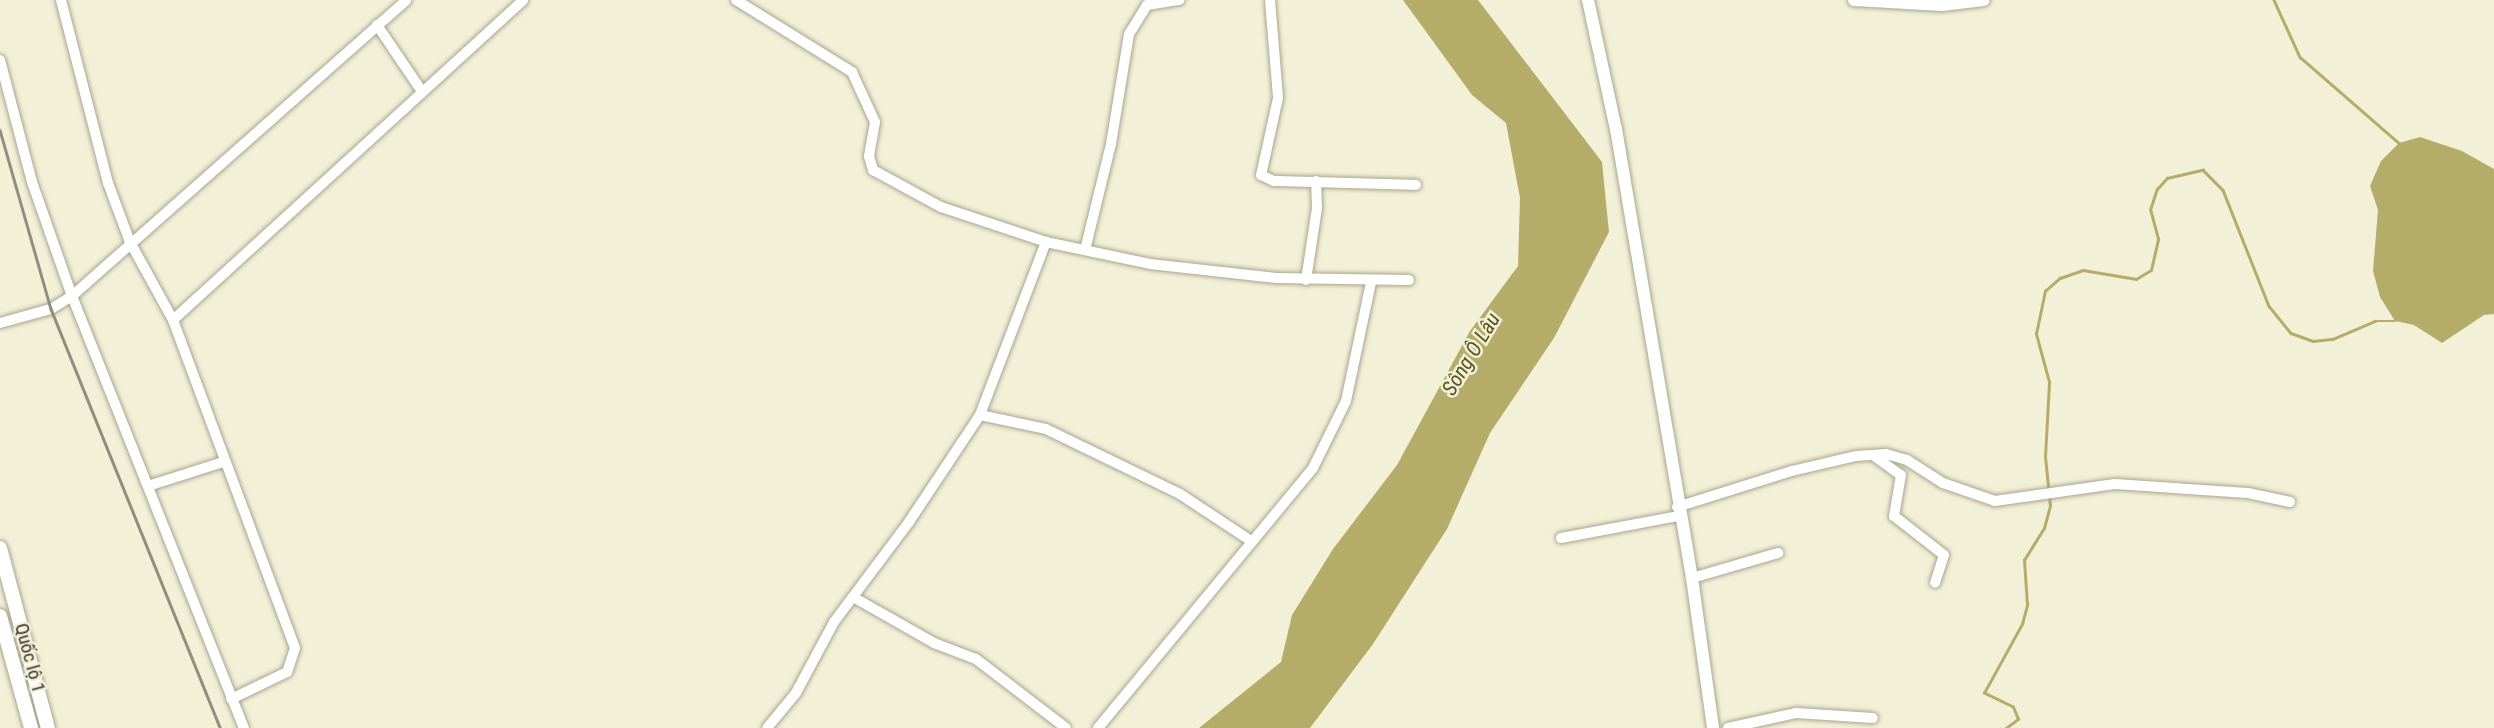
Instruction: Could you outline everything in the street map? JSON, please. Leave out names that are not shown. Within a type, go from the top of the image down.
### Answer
[{"type":"highway","name":"Quốc lộ 1","points":[[0,548],[48,728]]},
{"type":"highway","name":"Quốc lộ 1","points":[[0,616],[31,728]]},
{"type":"main road","points":[[1588,0],[1616,130],[1678,512],[1692,578],[1713,728]]},
{"type":"main road","points":[[1854,0],[1942,5],[1984,0]]},
{"type":"street","points":[[61,0],[108,183],[130,242],[173,320],[223,462],[295,648],[287,672],[231,699]]},
{"type":"street","points":[[0,323],[51,309],[72,296],[406,0]]},
{"type":"street","points":[[173,320],[421,90],[523,0]]},
{"type":"street","points":[[736,0],[852,72],[875,121],[869,156],[873,170],[941,207],[1046,242],[1191,270],[1307,280],[1409,280]]},
{"type":"street","points":[[1085,250],[1111,144],[1129,34],[1147,5],[1180,0]]},
{"type":"street","points":[[1270,0],[1278,98],[1261,175],[1274,181],[1416,185]]},
{"type":"street","points":[[377,25],[421,90]]},
{"type":"street","points":[[0,60],[32,181],[72,296],[244,728]]},
{"type":"street","points":[[1307,280],[1317,208],[1316,181]]},
{"type":"street","points":[[767,728],[796,693],[826,634],[909,522],[980,415],[1046,242]]},
{"type":"street","points":[[1098,728],[1301,483],[1339,421],[1371,282]]},
{"type":"street","points":[[980,415],[1046,429],[1200,505],[1251,541]]},
{"type":"street","points":[[1871,454],[1900,475],[1894,516],[1944,555],[1935,583]]},
{"type":"street","points":[[1561,538],[1678,512],[1792,471],[1871,454],[1907,460],[1942,483],[1995,501],[2115,484],[2248,493],[2290,502]]},
{"type":"street","points":[[148,486],[223,462]]},
{"type":"street","points":[[1692,578],[1779,553]]},
{"type":"street","points":[[853,597],[934,643],[975,659],[1066,728]]},
{"type":"street","points":[[1728,728],[1796,713],[1873,718]]},
{"type":"water","name":"Sông Ô Lâu","points":[[1403,0],[1478,0],[1602,162],[1609,232],[1554,338],[1490,433],[1447,529],[1373,644],[1310,728],[1199,728],[1281,662],[1292,615],[1333,549],[1397,465],[1470,331],[1518,266],[1520,198],[1506,123],[1472,95]]},
{"type":"water","points":[[2420,137],[2462,151],[2494,169],[2494,314],[2484,315],[2442,343],[2414,325],[2395,321],[2380,297],[2373,271],[2378,210],[2370,186],[2381,161],[2399,143]]},
{"type":"waterway","points":[[2274,0],[2300,57],[2399,143]]},
{"type":"waterway","points":[[2006,728],[2018,719],[2013,707],[1984,693],[2022,624],[2027,605],[2024,560],[2044,528],[2050,506],[2045,457],[2049,382],[2036,334],[2045,291],[2060,278],[2083,270],[2136,279],[2151,270],[2158,239],[2150,210],[2157,189],[2167,178],[2203,170],[2223,190],[2269,306],[2291,333],[2313,341],[2333,339],[2375,321],[2395,321]]},
{"type":"railway","points":[[0,130],[51,309],[220,728]]}]
